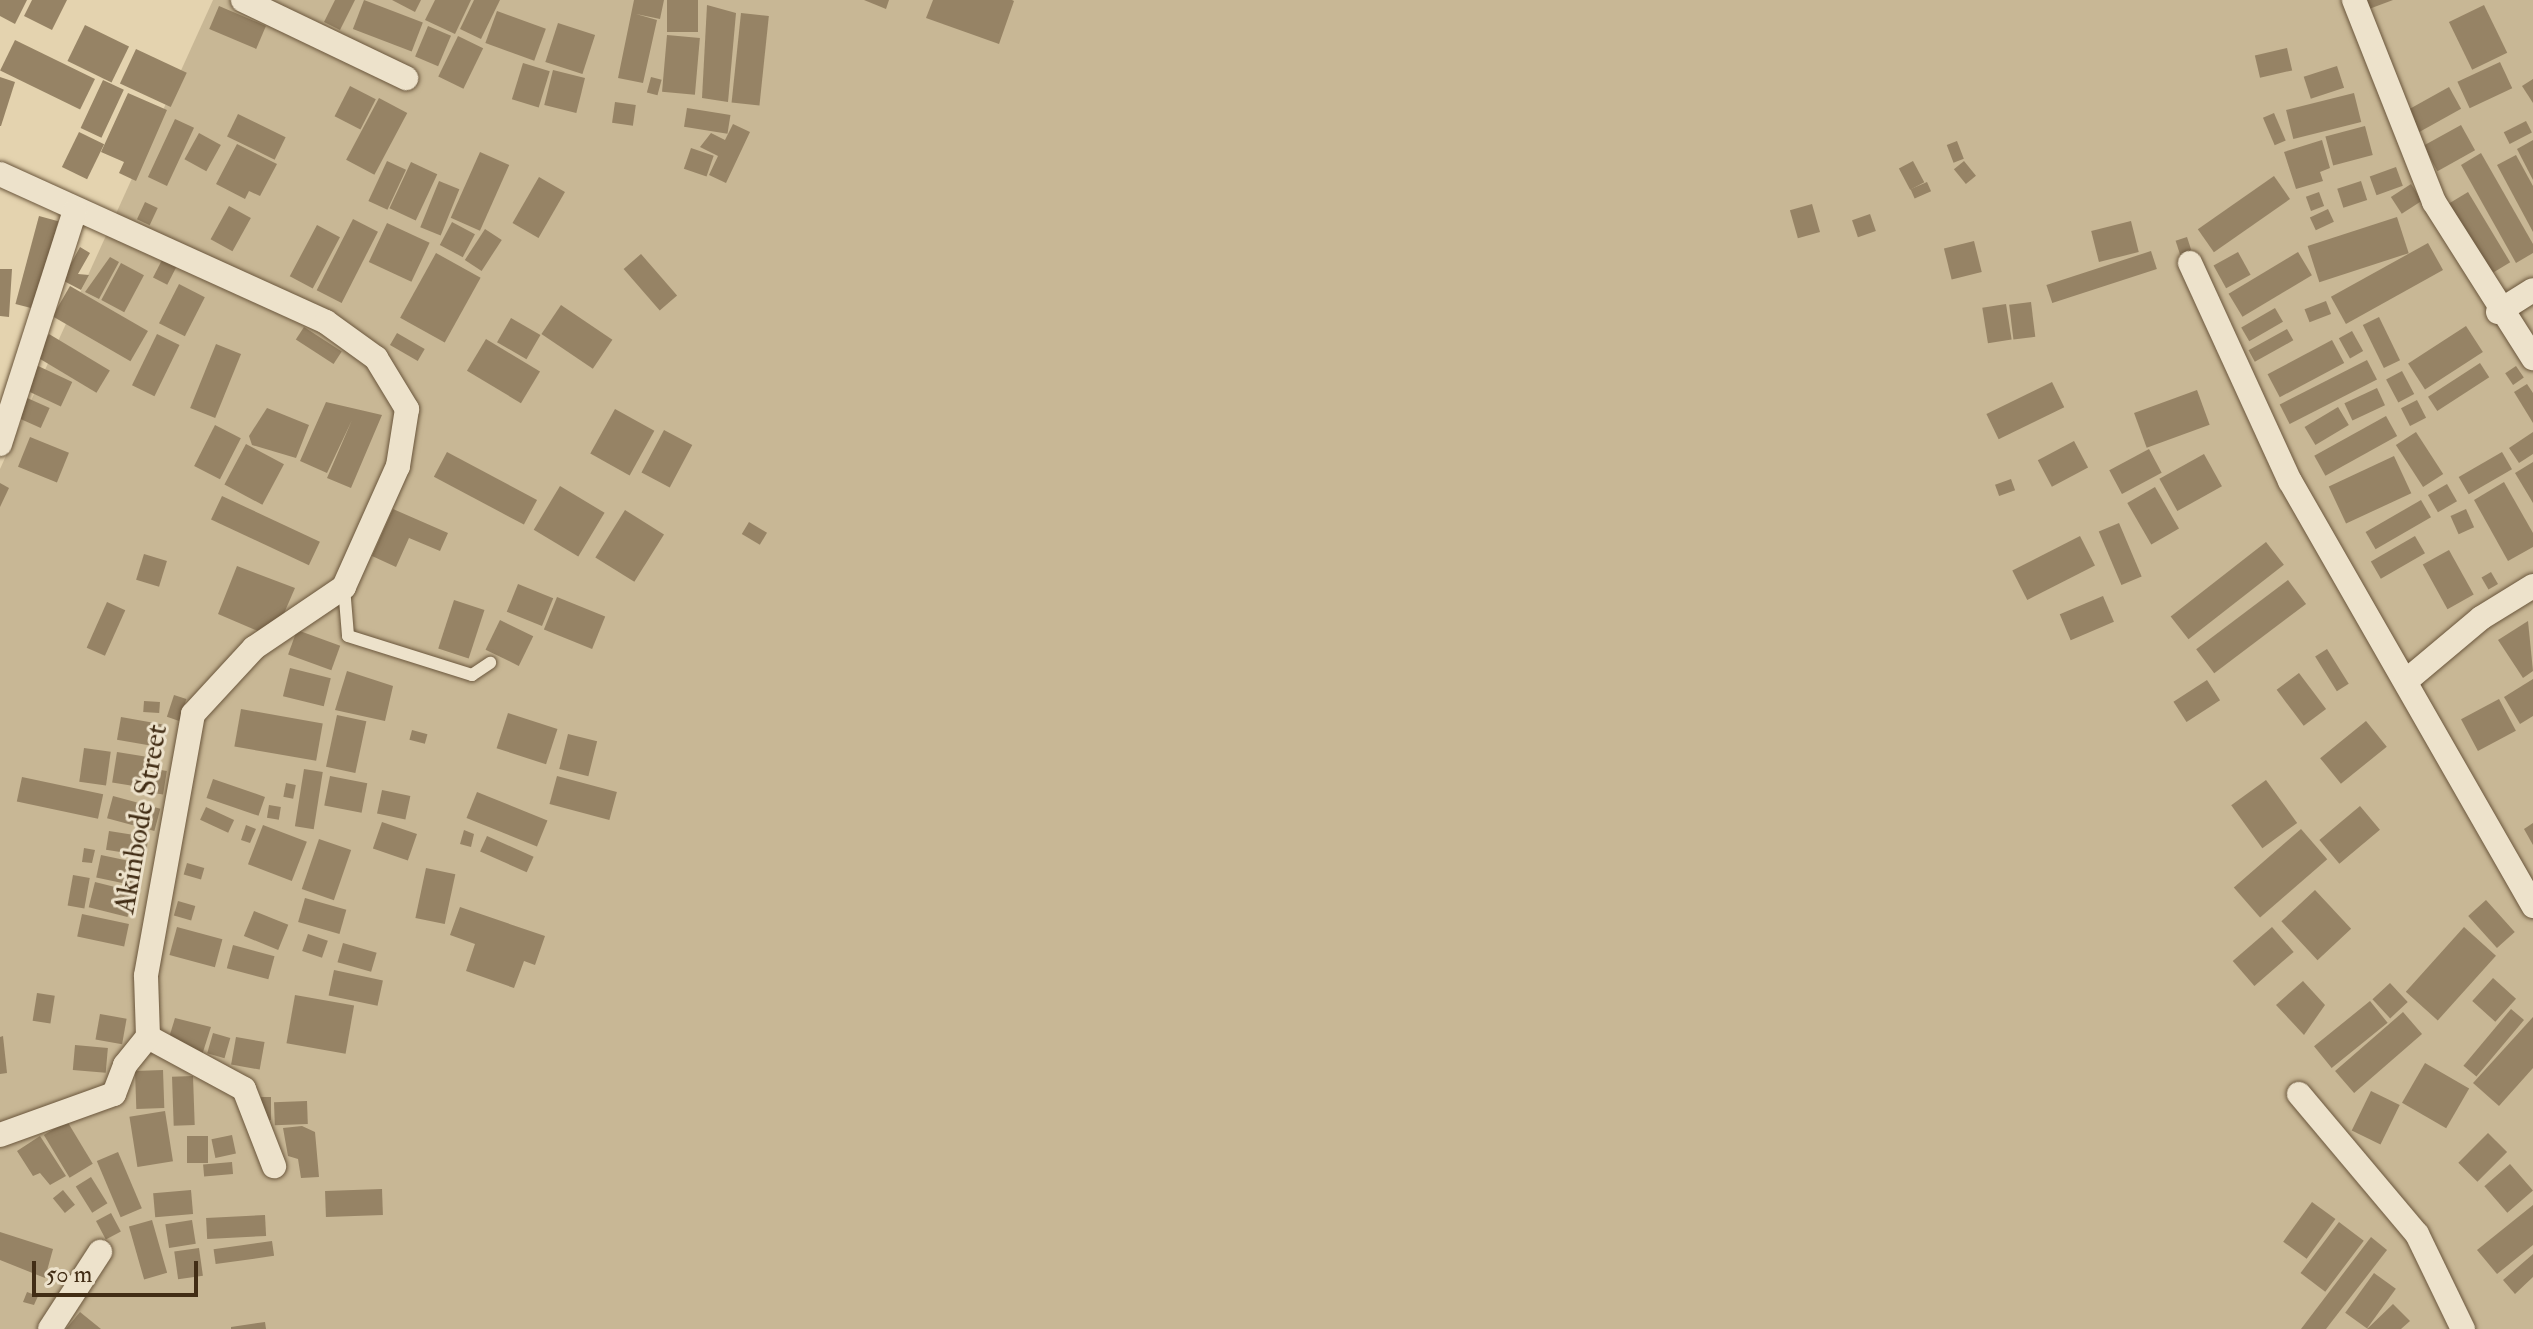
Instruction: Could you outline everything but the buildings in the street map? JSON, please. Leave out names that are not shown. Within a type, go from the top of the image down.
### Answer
[{"type":"street","points":[[243,0],[406,78]]},
{"type":"street","points":[[2354,0],[2434,202],[2498,312],[2533,358]]},
{"type":"street","points":[[0,174],[75,211],[257,287],[376,358],[407,409],[398,466],[344,587]]},
{"type":"street","points":[[0,444],[75,211]]},
{"type":"street","points":[[2190,263],[2290,481],[2533,906]]},
{"type":"street","points":[[2498,312],[2533,290]]},
{"type":"street","points":[[2406,681],[2481,618],[2533,586]]},
{"type":"street","name":"Akinbode Street","points":[[148,1037],[146,976],[193,714],[254,648],[344,587]]},
{"type":"street","points":[[0,1135],[114,1094],[148,1037],[244,1089],[274,1166]]},
{"type":"street","points":[[2299,1094],[2417,1234],[2463,1329]]},
{"type":"street","points":[[50,1329],[100,1252]]},
{"type":"lane","points":[[344,587],[348,636],[472,675],[490,663]]},
{"type":"shaded area","points":[[213,0],[2533,0],[2533,1329],[0,1329],[0,469]]}]
